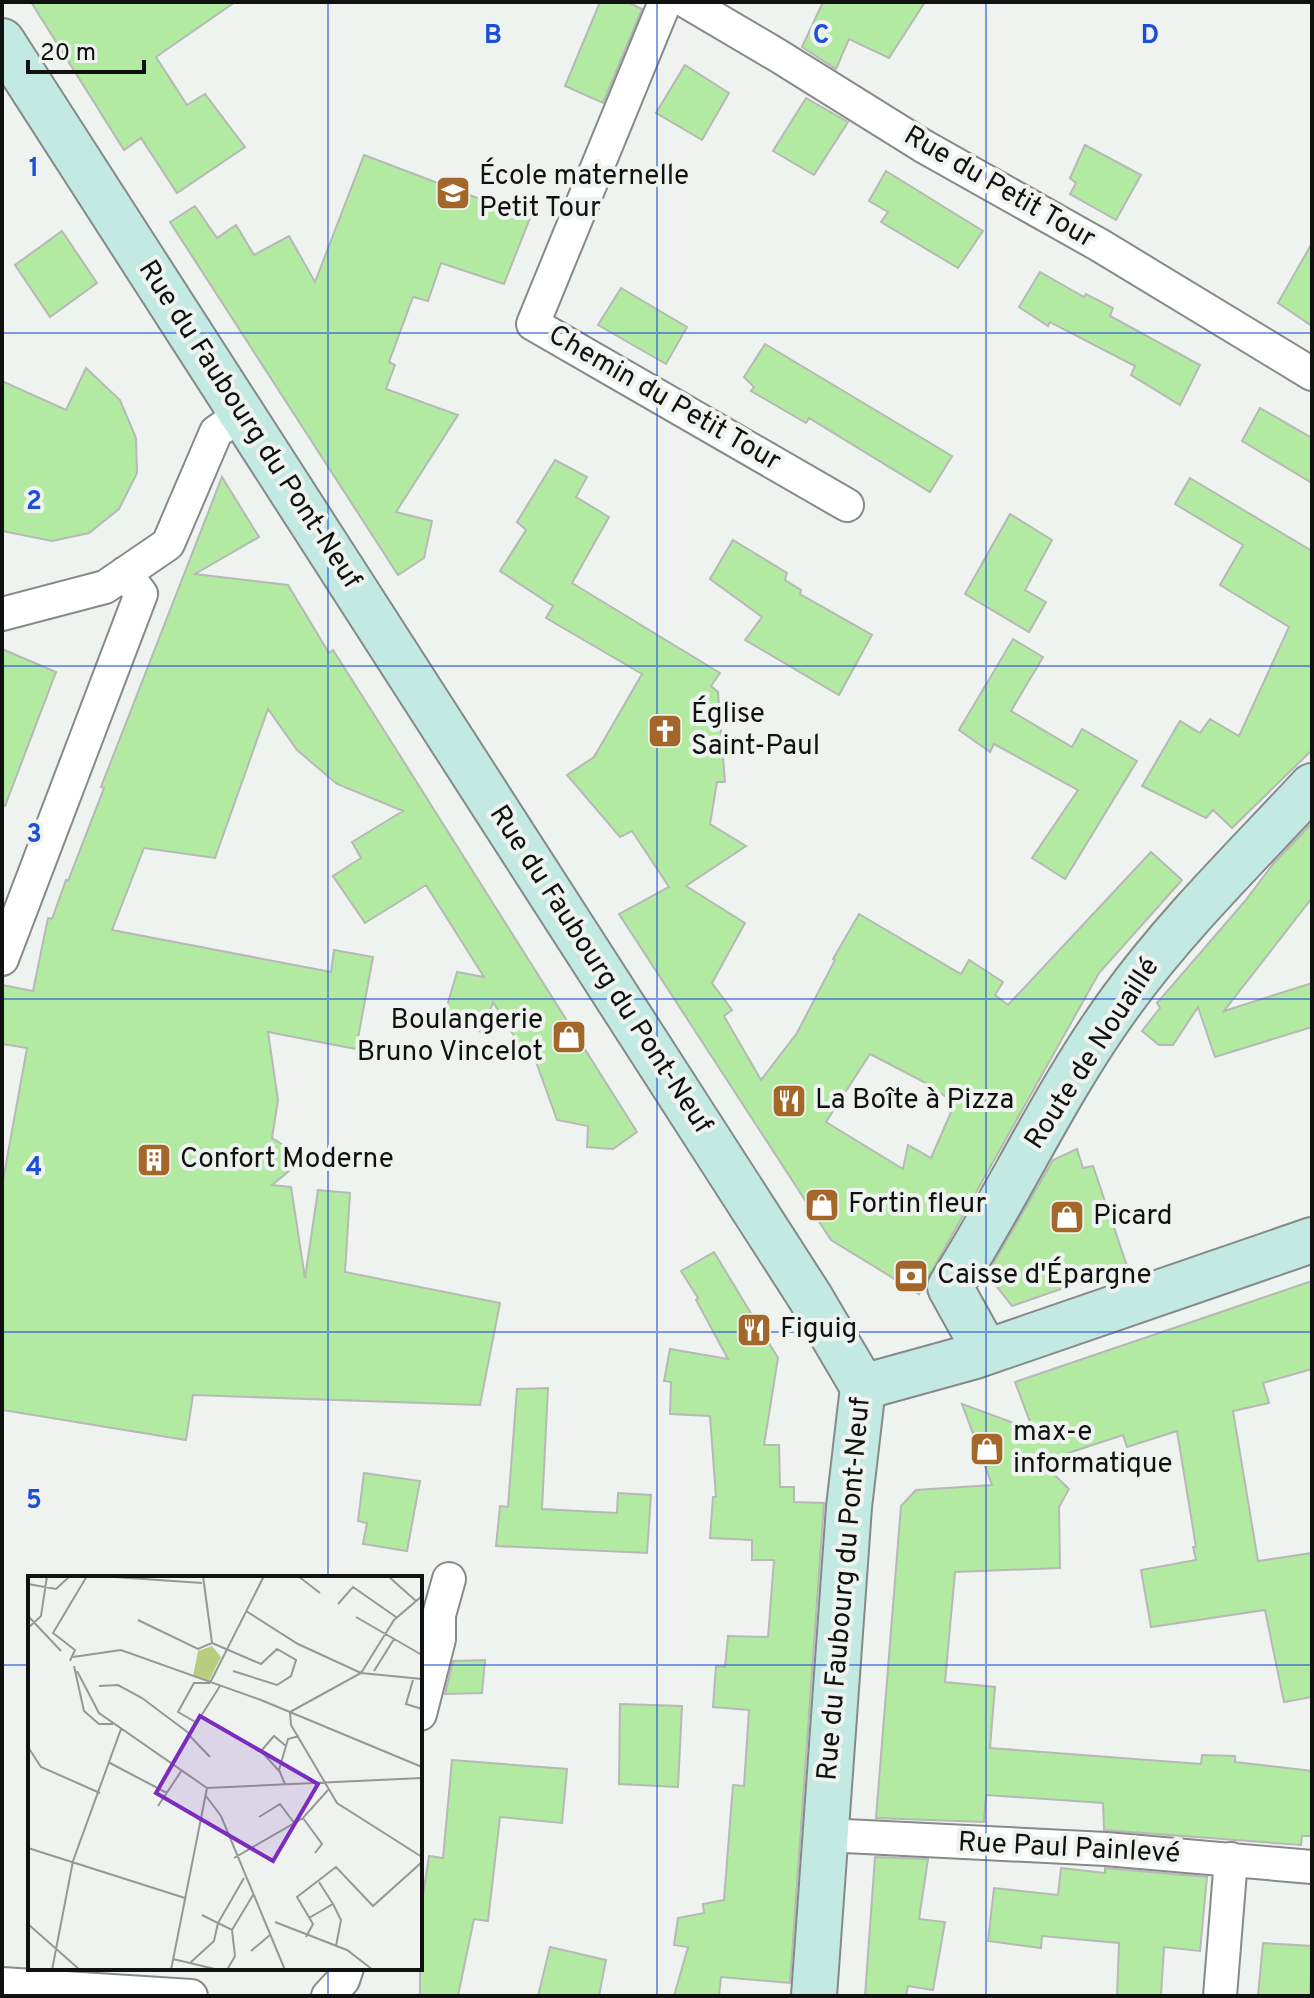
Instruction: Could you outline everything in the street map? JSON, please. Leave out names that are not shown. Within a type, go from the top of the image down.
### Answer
[{"type":"main road","name":"Rue du Faubourg du Pont-Neuf","points":[[2,41],[810,1297],[863,1387],[849,1507],[814,1996]]},
{"type":"main road","name":"Route de Nouaillé","points":[[986,1352],[950,1287],[1121,1001],[1167,942],[1312,786]]},
{"type":"main road","points":[[863,1387],[986,1352],[1312,1240]]},
{"type":"street","name":"Chemin du Petit Tour","points":[[665,2],[533,324],[847,505]]},
{"type":"street","name":"Rue du Petit Tour","points":[[687,2],[923,146],[1101,246],[1312,374]]},
{"type":"street","points":[[2,614],[105,587],[168,544],[216,432],[243,413]]},
{"type":"street","points":[[2,959],[141,594],[125,573]]},
{"type":"street","points":[[422,1706],[439,1639],[439,1615],[449,1579]]},
{"type":"street","name":"Rue Paul Painlevé","points":[[825,1835],[1106,1849],[1312,1867]]},
{"type":"street","points":[[1220,1996],[1231,1859]]},
{"type":"street","points":[[328,1996],[343,1980],[346,1970]]},
{"type":"street","points":[[2,1984],[118,1994],[191,1996]]},
{"type":"building","points":[[31,2],[235,2],[156,57],[187,105],[205,94],[245,147],[177,193],[141,138],[124,150]]},
{"type":"building","points":[[600,2],[627,2],[642,9],[603,103],[565,86]]},
{"type":"building","points":[[823,2],[925,2],[889,58],[849,39],[836,69],[802,47]]},
{"type":"building","points":[[685,65],[729,93],[702,140],[656,113]]},
{"type":"building","points":[[806,98],[848,122],[814,175],[773,151]]},
{"type":"building","points":[[1085,145],[1141,175],[1116,220],[1070,194],[1076,183],[1070,178]]},
{"type":"building","points":[[364,155],[530,218],[504,284],[441,263],[428,301],[413,297],[389,362],[395,365],[386,389],[458,415],[396,512],[432,521],[424,558],[398,575],[170,222],[195,206],[217,238],[236,225],[254,255],[289,236],[315,282]]},
{"type":"building","points":[[886,171],[983,231],[958,268],[881,222],[888,212],[869,201]]},
{"type":"building","points":[[62,231],[97,283],[50,317],[15,265]]},
{"type":"building","points":[[1312,243],[1312,326],[1278,303]]},
{"type":"building","points":[[1040,272],[1084,297],[1086,294],[1113,308],[1110,316],[1200,365],[1180,405],[1131,375],[1135,366],[1050,322],[1048,326],[1019,307]]},
{"type":"building","points":[[621,288],[687,327],[666,364],[598,325]]},
{"type":"building","points":[[765,344],[952,456],[930,492],[809,418],[806,423],[751,391],[754,387],[744,377]]},
{"type":"building","points":[[86,368],[120,400],[136,438],[137,473],[119,509],[89,533],[52,541],[2,531],[2,381],[66,410]]},
{"type":"building","points":[[1260,408],[1312,438],[1312,483],[1242,441]]},
{"type":"building","points":[[555,460],[587,477],[576,497],[609,517],[572,583],[720,673],[711,686],[718,692],[725,782],[717,782],[710,824],[746,846],[686,886],[745,923],[712,983],[732,1010],[724,1016],[761,1080],[797,1033],[859,914],[961,974],[969,960],[1003,982],[995,995],[1008,1005],[1151,852],[1182,880],[1099,973],[919,1294],[831,1240],[619,914],[669,887],[632,831],[620,837],[567,775],[594,757],[642,674],[546,618],[553,606],[500,571],[526,530],[517,522]],"holes":[[[870,1054],[924,1082],[955,1103],[931,1158],[908,1145],[903,1169],[826,1122]]]},
{"type":"building","points":[[222,477],[259,537],[195,574],[288,585],[329,653],[333,650],[637,1132],[613,1149],[587,1147],[588,1126],[557,1120],[535,1059],[528,1059],[493,1002],[483,1032],[442,1023],[457,972],[484,977],[426,885],[365,923],[333,876],[361,858],[352,842],[403,811],[337,784],[297,750],[268,709],[215,858],[144,848],[112,930],[331,972],[334,950],[373,957],[356,1049],[268,1032],[278,1100],[272,1138],[285,1146],[289,1171],[272,1185],[291,1187],[305,1278],[318,1190],[350,1193],[345,1272],[500,1303],[480,1405],[193,1395],[186,1440],[2,1410],[2,1186],[27,1048],[2,1044],[2,985],[33,991],[48,918],[52,919],[68,881],[104,788],[101,787]]},
{"type":"building","points":[[1190,478],[1312,551],[1312,750],[1232,828],[1213,810],[1206,818],[1142,786],[1180,721],[1200,733],[1210,719],[1239,736],[1289,627],[1220,585],[1243,545],[1175,504]]},
{"type":"building","points":[[1010,514],[1052,540],[1025,590],[1046,602],[1029,632],[965,594]]},
{"type":"building","points":[[733,540],[787,573],[785,580],[801,590],[800,594],[872,635],[839,695],[745,640],[762,617],[710,579]]},
{"type":"building","points":[[1013,639],[1043,657],[1011,711],[1072,747],[1082,729],[1137,761],[1065,879],[1032,858],[1078,790],[994,744],[990,752],[959,730]]},
{"type":"building","points":[[2,649],[56,672],[5,806],[2,805]]},
{"type":"building","points":[[1312,823],[1312,898],[1224,1011],[1312,983],[1312,1027],[1215,1057],[1198,1007],[1173,1045],[1159,1045],[1142,1031],[1160,1008],[1157,1003],[1273,864]]},
{"type":"building","name":"Picard","points":[[1077,1149],[1083,1168],[1093,1166],[1127,1266],[1012,1306],[987,1274],[1053,1160]]},
{"type":"building","points":[[714,1252],[778,1358],[764,1445],[779,1445],[780,1487],[794,1487],[794,1502],[824,1503],[790,1983],[721,1977],[719,1996],[674,1996],[688,1947],[674,1945],[678,1918],[704,1913],[703,1904],[724,1900],[733,1785],[744,1786],[749,1710],[713,1707],[716,1666],[725,1667],[728,1636],[768,1637],[774,1560],[752,1560],[752,1540],[710,1538],[713,1497],[716,1497],[710,1416],[670,1414],[671,1382],[664,1381],[670,1349],[728,1359],[681,1271]]},
{"type":"building","points":[[1312,1281],[1312,1369],[1263,1383],[1269,1403],[1233,1411],[1258,1561],[1312,1553],[1312,1697],[1284,1702],[1265,1610],[1151,1627],[1141,1570],[1196,1560],[1177,1431],[1127,1447],[1123,1435],[1041,1462],[1069,1489],[1059,1507],[1060,1568],[955,1572],[945,1682],[995,1687],[990,1748],[1201,1764],[1202,1755],[1235,1756],[1235,1762],[1312,1771],[1312,1836],[1302,1836],[1301,1845],[1104,1830],[1103,1803],[986,1795],[984,1822],[876,1818],[901,1506],[916,1490],[992,1485],[962,1404],[1033,1430],[1015,1382]]},
{"type":"building","points":[[548,1388],[542,1509],[617,1513],[618,1493],[651,1495],[647,1553],[496,1546],[500,1506],[508,1507],[517,1389]]},
{"type":"building","points":[[364,1473],[420,1481],[407,1551],[363,1544],[367,1523],[358,1521]]},
{"type":"building","points":[[485,1660],[482,1693],[445,1694],[453,1661]]},
{"type":"building","points":[[620,1704],[682,1706],[678,1787],[619,1784]]},
{"type":"building","points":[[452,1760],[567,1769],[562,1823],[500,1817],[488,1921],[474,1919],[458,1996],[420,1996],[422,1902],[429,1856],[443,1858]]},
{"type":"building","points":[[875,1857],[928,1859],[919,1919],[945,1922],[933,1990],[908,1986],[906,1996],[865,1996]]},
{"type":"building","points":[[1061,1868],[1105,1873],[1105,1868],[1207,1877],[1200,1951],[1164,1947],[1161,1996],[1117,1996],[1119,1943],[1042,1936],[1041,1948],[988,1941],[994,1888],[1058,1895]]},
{"type":"building","points":[[1263,1943],[1312,1946],[1310,1996],[1258,1996]]},
{"type":"building","points":[[550,1947],[606,1960],[599,1996],[538,1996]]},
{"type":"place","name":"École maternelle Petit Tour","points":[[453,193]]},
{"type":"place","name":"Église Saint-Paul","points":[[665,731]]},
{"type":"place","name":"Boulangerie Bruno Vincelot","points":[[569,1037]]},
{"type":"place","name":"La Boîte à Pizza","points":[[789,1101]]},
{"type":"place","name":"Confort Moderne","points":[[154,1160]]},
{"type":"place","name":"Fortin fleur","points":[[822,1205]]},
{"type":"place","name":"Picard","points":[[1067,1217]]},
{"type":"place","name":"Caisse d'Épargne","points":[[911,1276]]},
{"type":"place","name":"Figuig","points":[[754,1330]]},
{"type":"place","name":"max-e informatique","points":[[987,1449]]}]
